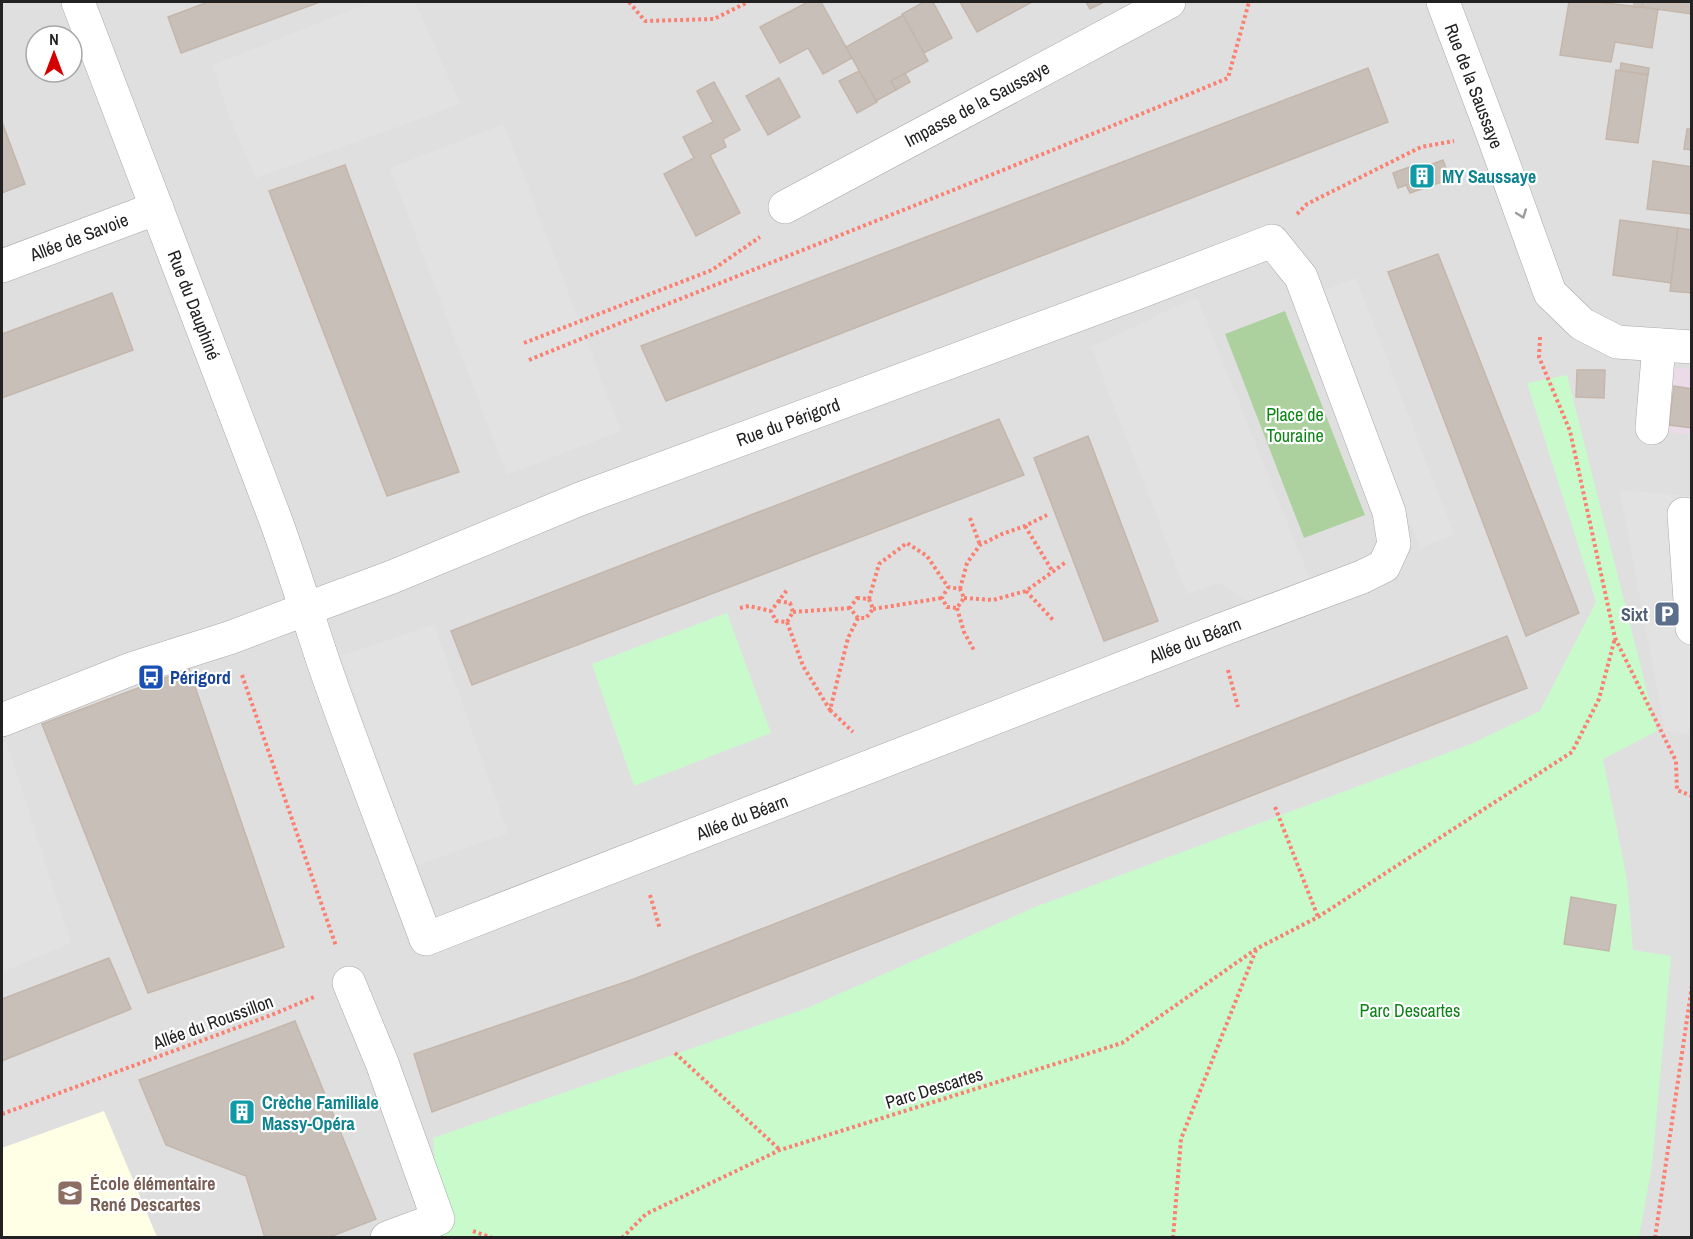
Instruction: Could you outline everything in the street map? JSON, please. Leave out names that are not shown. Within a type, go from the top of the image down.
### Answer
[{"type":"street","name":"Rue du Dauphiné","points":[[78,2],[276,521],[306,609]]},
{"type":"street","name":"Impasse de la Saussaye","points":[[785,207],[1169,2]]},
{"type":"street","name":"Rue de la Saussaye","points":[[1443,2],[1550,293],[1582,324],[1617,342],[1692,347]]},
{"type":"street","name":"Allée de Savoie","points":[[2,266],[157,208]]},
{"type":"street","name":"Allée du Béarn","points":[[306,609],[324,664],[426,939],[1362,577],[1384,566],[1394,544],[1389,512],[1301,277],[1272,241]]},
{"type":"street","name":"Rue du Périgord","points":[[2,720],[131,669],[229,638],[306,609],[580,499],[1272,241]]},
{"type":"street","points":[[1652,428],[1659,345]]},
{"type":"street","points":[[1684,514],[1692,628]]},
{"type":"street","points":[[349,983],[382,1063],[438,1219],[387,1238]]},
{"type":"path","points":[[628,2],[645,21],[714,19],[748,2]]},
{"type":"path","points":[[530,360],[718,282],[1087,137],[1228,78],[1249,2]]},
{"type":"path","points":[[1272,241],[1306,204],[1421,147],[1493,135]]},
{"type":"path","points":[[524,343],[712,270],[768,231],[785,207]]},
{"type":"path","points":[[1550,293],[1540,321],[1539,357],[1570,431],[1615,638],[1676,761],[1677,790],[1692,796]]},
{"type":"path","points":[[964,598],[960,589],[968,563],[980,545],[1047,515]]},
{"type":"path","points":[[970,518],[980,545]]},
{"type":"path","points":[[1025,526],[1053,572]]},
{"type":"path","points":[[873,609],[869,599],[879,564],[907,543],[927,556],[948,587],[960,589]]},
{"type":"path","points":[[964,598],[993,600],[1026,591],[1066,562]]},
{"type":"path","points":[[858,618],[866,618],[873,609],[942,597],[948,587]]},
{"type":"path","points":[[771,611],[787,590]]},
{"type":"path","points":[[1026,591],[1054,621]]},
{"type":"path","points":[[850,608],[857,597],[869,599]]},
{"type":"path","points":[[942,597],[946,607],[957,608]]},
{"type":"path","points":[[957,608],[964,598]]},
{"type":"path","points":[[778,601],[790,603],[793,612],[787,622]]},
{"type":"path","points":[[740,608],[749,606],[771,611]]},
{"type":"path","points":[[793,612],[850,608]]},
{"type":"path","points":[[850,608],[858,618]]},
{"type":"path","points":[[957,608],[964,632],[975,652]]},
{"type":"path","points":[[771,611],[776,621],[787,622]]},
{"type":"path","points":[[787,622],[803,666],[830,710],[848,638],[858,618]]},
{"type":"path","points":[[229,638],[349,983]]},
{"type":"path","name":"Parc Descartes","points":[[622,1238],[646,1214],[780,1150],[1122,1043],[1256,949],[1318,917],[1572,752],[1599,699],[1615,638]]},
{"type":"path","points":[[1275,807],[1318,917]]},
{"type":"path","points":[[1173,1238],[1181,1139],[1256,949]]},
{"type":"path","name":"Allée du Roussillon","points":[[2,1114],[274,1014],[349,983]]},
{"type":"path","points":[[1655,1238],[1692,985]]},
{"type":"path","points":[[675,1053],[780,1150]]},
{"type":"shaded area","points":[[2,2],[1691,2],[1691,1237],[2,1237]]},
{"type":"shaded area","points":[[371,2],[415,2],[460,103],[256,178],[231,121],[213,65]]},
{"type":"shaded area","points":[[504,124],[621,431],[507,475],[390,168]]},
{"type":"shaded area","points":[[1356,278],[1454,535],[1420,548],[1322,291]]},
{"type":"shaded area","points":[[1197,297],[1312,584],[1252,605],[1219,583],[1187,594],[1091,347]]},
{"type":"shaded area","points":[[1649,367],[1691,369],[1691,435],[1645,429]]},
{"type":"shaded area","name":"Sixt","points":[[1620,490],[1691,496],[1691,735],[1665,731]]},
{"type":"shaded area","points":[[434,624],[508,833],[415,866],[341,656]]},
{"type":"shaded area","points":[[6,741],[71,943],[2,972],[2,743]]},
{"type":"shaded area","name":"École élémentaire René Descartes","points":[[104,1111],[157,1237],[2,1237],[2,1148]]},
{"type":"green space","name":"Place de Touraine","points":[[1285,311],[1365,515],[1304,538],[1225,334]]},
{"type":"green space","name":"Parc Descartes","points":[[1567,375],[1657,731],[1603,759],[1627,880],[1633,950],[1671,956],[1652,1165],[1639,1237],[439,1237],[433,1138],[805,1009],[1035,907],[1471,744],[1540,711],[1596,602],[1527,383]]},
{"type":"green space","points":[[727,613],[771,733],[634,786],[592,664]]},
{"type":"building","points":[[208,2],[320,2],[181,53],[168,17]]},
{"type":"building","points":[[808,2],[821,2],[852,58],[823,74],[808,48],[780,63],[760,27]]},
{"type":"building","points":[[924,2],[933,2],[952,38],[924,53],[902,14]]},
{"type":"building","points":[[960,2],[1032,2],[977,32]]},
{"type":"building","points":[[1086,2],[1104,2],[1090,9]]},
{"type":"building","points":[[1569,2],[1596,2],[1658,9],[1652,48],[1615,42],[1611,62],[1560,55]]},
{"type":"building","points":[[1634,2],[1643,2],[1642,7],[1634,7]]},
{"type":"building","points":[[1643,2],[1692,2],[1692,14],[1642,7]]},
{"type":"building","points":[[903,15],[928,61],[891,81],[896,90],[876,101],[846,47]]},
{"type":"building","points":[[1621,63],[1649,68],[1648,75],[1620,71]]},
{"type":"building","points":[[1368,68],[1388,122],[666,401],[641,346]]},
{"type":"building","points":[[1616,70],[1648,75],[1638,143],[1606,139]]},
{"type":"building","points":[[859,71],[877,102],[857,113],[839,81]]},
{"type":"building","points":[[905,73],[910,82],[896,90],[891,81]]},
{"type":"building","points":[[779,78],[800,117],[768,135],[746,96]]},
{"type":"building","points":[[714,82],[740,130],[723,139],[726,147],[710,155],[740,213],[696,236],[664,174],[694,158],[683,137],[713,122],[697,91]]},
{"type":"building","points":[[2,122],[25,184],[2,193]]},
{"type":"building","points":[[1687,129],[1692,129],[1692,150],[1684,149]]},
{"type":"building","name":"MY Saussaye","points":[[1443,160],[1450,179],[1410,193],[1406,185],[1398,188],[1393,173],[1415,165],[1416,170]]},
{"type":"building","points":[[1653,161],[1692,167],[1692,214],[1647,209]]},
{"type":"building","points":[[345,165],[459,472],[387,496],[269,191]]},
{"type":"building","points":[[1620,220],[1678,228],[1671,283],[1613,275]]},
{"type":"building","points":[[1678,228],[1692,230],[1692,293],[1670,291]]},
{"type":"building","points":[[1438,254],[1579,613],[1526,636],[1388,272]]},
{"type":"building","points":[[112,293],[133,350],[2,398],[2,334]]},
{"type":"building","points":[[1577,370],[1605,370],[1604,398],[1576,397]]},
{"type":"building","points":[[1674,386],[1692,389],[1692,428],[1669,425]]},
{"type":"building","points":[[999,419],[1024,475],[472,685],[451,631]]},
{"type":"building","points":[[1088,436],[1158,621],[1104,641],[1034,458]]},
{"type":"building","points":[[1507,636],[1527,688],[652,1030],[432,1112],[414,1054],[634,979]]},
{"type":"building","points":[[189,669],[284,947],[148,993],[42,724]]},
{"type":"building","points":[[1571,897],[1616,905],[1609,951],[1564,944]]},
{"type":"building","points":[[109,958],[131,1009],[2,1061],[2,999]]},
{"type":"building","name":"Crèche Familiale Massy-Opéra","points":[[295,1021],[376,1219],[327,1238],[265,1238],[246,1176],[166,1145],[139,1080]]},
{"type":"place","name":"MY Saussaye","points":[[1422,176]]},
{"type":"place","name":"Sixt","points":[[1667,614]]},
{"type":"place","name":"Périgord","points":[[151,677]]},
{"type":"place","name":"Crèche Familiale Massy-Opéra","points":[[242,1112]]},
{"type":"place","name":"École élémentaire René Descartes","points":[[70,1193]]}]
